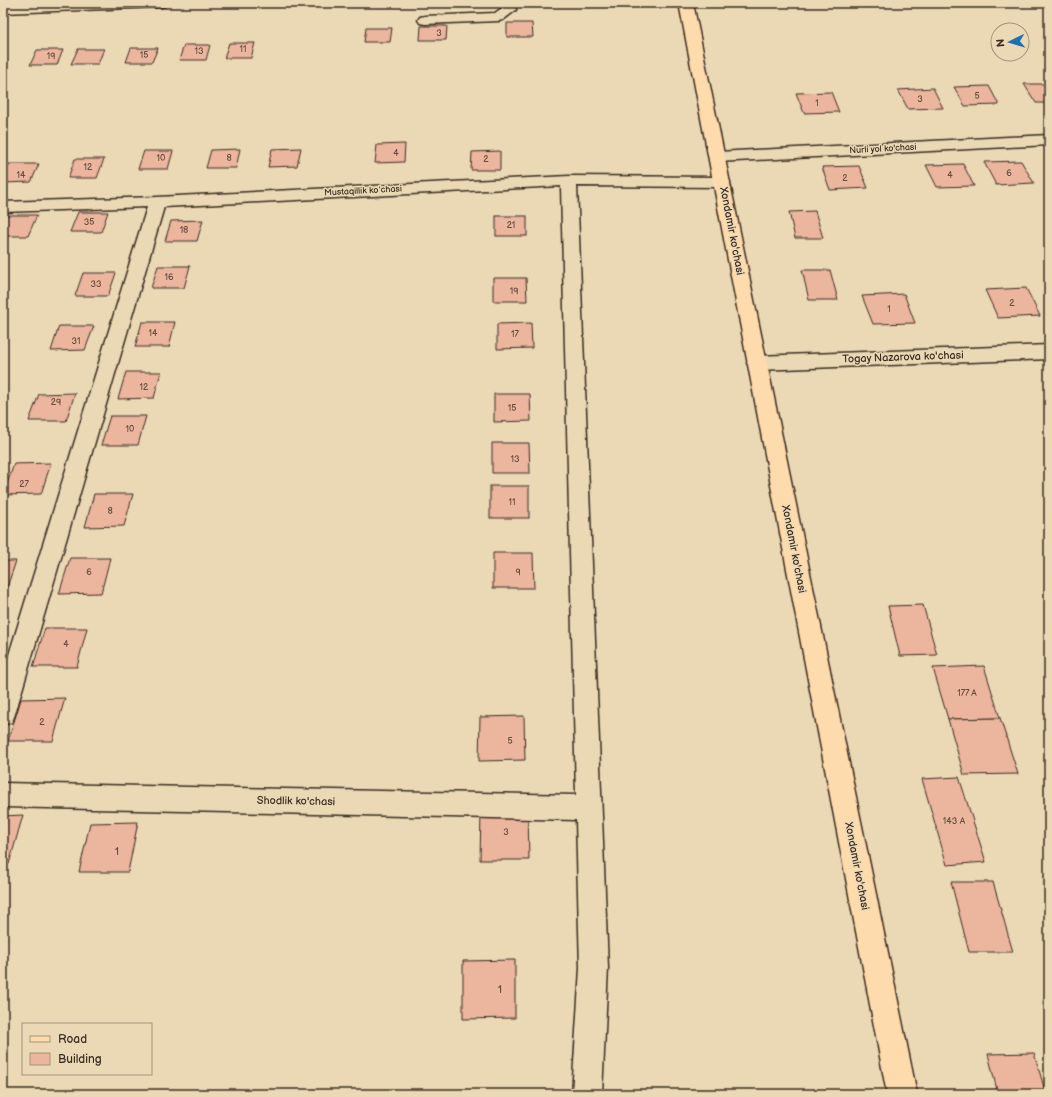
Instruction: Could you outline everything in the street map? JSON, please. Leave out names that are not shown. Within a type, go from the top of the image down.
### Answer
[{"type":"main road","name":"Xondamir ko'chasi","points":[[686,3],[902,1094]]},
{"type":"street","points":[[3,9],[160,3]]},
{"type":"street","points":[[425,20],[498,17],[509,10],[508,3]]},
{"type":"street","name":"Nurli yol ko'chasi","points":[[717,157],[1049,140]]},
{"type":"street","points":[[569,181],[594,968],[587,1094]]},
{"type":"street","name":"Mustaqillik koʻchasi","points":[[3,207],[157,202],[569,181],[722,182]]},
{"type":"street","points":[[3,714],[157,202]]},
{"type":"street","name":"Togay Nazarova ko'chasi","points":[[757,363],[1049,352]]},
{"type":"street","name":"Shodlik ko'chasi","points":[[3,795],[588,808]]},
{"type":"building","points":[[507,23],[532,23],[533,37],[507,37]]},
{"type":"building","points":[[421,26],[447,26],[446,40],[420,40]]},
{"type":"building","points":[[366,28],[392,28],[390,42],[364,42]]},
{"type":"building","points":[[229,43],[255,43],[251,58],[224,58]]},
{"type":"building","points":[[184,45],[210,45],[206,60],[179,60]]},
{"type":"building","points":[[131,48],[158,48],[152,62],[126,62]]},
{"type":"building","points":[[78,49],[104,49],[98,64],[71,64]]},
{"type":"building","points":[[37,50],[63,50],[57,65],[30,65]]},
{"type":"building","points":[[1024,84],[1049,84],[1049,103],[1036,103]]},
{"type":"building","points":[[989,86],[999,105],[965,106],[954,87]]},
{"type":"building","points":[[933,88],[943,108],[908,109],[898,90]]},
{"type":"building","points":[[831,92],[839,112],[804,113],[796,93]]},
{"type":"building","points":[[405,144],[404,162],[375,163],[377,145]]},
{"type":"building","points":[[301,148],[297,166],[268,167],[272,149]]},
{"type":"building","points":[[240,149],[236,168],[206,168],[211,150]]},
{"type":"building","points":[[144,151],[173,151],[168,169],[138,169]]},
{"type":"building","points":[[500,151],[500,170],[471,170],[472,152]]},
{"type":"building","points":[[75,159],[104,159],[97,178],[68,178]]},
{"type":"building","points":[[1021,161],[1034,183],[996,185],[984,162]]},
{"type":"building","points":[[9,164],[39,164],[31,182],[3,183],[3,178]]},
{"type":"building","points":[[963,164],[974,186],[937,187],[926,165]]},
{"type":"building","points":[[859,166],[868,188],[830,190],[822,167]]},
{"type":"building","points":[[815,211],[823,238],[795,238],[789,212]]},
{"type":"building","points":[[78,212],[108,212],[101,232],[70,232]]},
{"type":"building","points":[[5,215],[37,215],[28,236],[3,236],[3,221]]},
{"type":"building","points":[[496,216],[527,216],[527,236],[496,236]]},
{"type":"building","points":[[203,220],[197,241],[165,241],[171,221]]},
{"type":"building","points":[[158,266],[190,266],[184,288],[151,288]]},
{"type":"building","points":[[802,270],[830,270],[838,300],[809,300]]},
{"type":"building","points":[[83,273],[116,273],[108,296],[75,296]]},
{"type":"building","points":[[493,278],[526,278],[527,301],[493,301]]},
{"type":"building","points":[[1026,288],[1040,316],[998,318],[985,290]]},
{"type":"building","points":[[904,294],[915,323],[873,324],[862,296]]},
{"type":"building","points":[[142,322],[175,322],[169,347],[135,347]]},
{"type":"building","points":[[531,323],[532,348],[497,349],[497,324]]},
{"type":"building","points":[[59,326],[94,326],[85,350],[51,351]]},
{"type":"building","points":[[126,372],[161,372],[154,398],[118,399]]},
{"type":"building","points":[[75,393],[66,421],[29,421],[39,394]]},
{"type":"building","points":[[494,394],[530,394],[531,421],[494,422]]},
{"type":"building","points":[[110,416],[146,416],[138,445],[101,445]]},
{"type":"building","points":[[492,443],[529,443],[530,473],[492,473]]},
{"type":"building","points":[[51,463],[41,494],[3,495],[14,464]]},
{"type":"building","points":[[490,486],[529,486],[529,518],[490,518]]},
{"type":"building","points":[[94,494],[133,494],[124,526],[85,527]]},
{"type":"building","points":[[493,553],[533,553],[534,588],[493,588]]},
{"type":"building","points":[[70,558],[110,558],[101,593],[59,594]]},
{"type":"building","points":[[3,561],[16,561],[4,596],[3,596]]},
{"type":"building","points":[[923,605],[937,655],[900,656],[888,606]]},
{"type":"building","points":[[45,628],[87,628],[77,667],[33,667]]},
{"type":"building","points":[[984,666],[1000,718],[948,719],[933,668]]},
{"type":"building","points":[[65,698],[53,741],[8,741],[21,699]]},
{"type":"building","points":[[524,716],[525,760],[479,761],[480,717]]},
{"type":"building","points":[[1000,718],[1018,774],[964,775],[948,719]]},
{"type":"building","points":[[959,777],[986,862],[947,865],[922,779]]},
{"type":"building","points":[[528,811],[529,860],[480,860],[481,812]]},
{"type":"building","points":[[23,815],[9,864],[3,865],[3,816]]},
{"type":"building","points":[[138,822],[128,872],[79,872],[90,823]]},
{"type":"building","points":[[951,882],[993,882],[1013,952],[969,952]]},
{"type":"building","points":[[515,960],[515,1018],[463,1019],[463,961]]},
{"type":"building","points":[[1034,1053],[1046,1094],[998,1094],[988,1054]]}]
